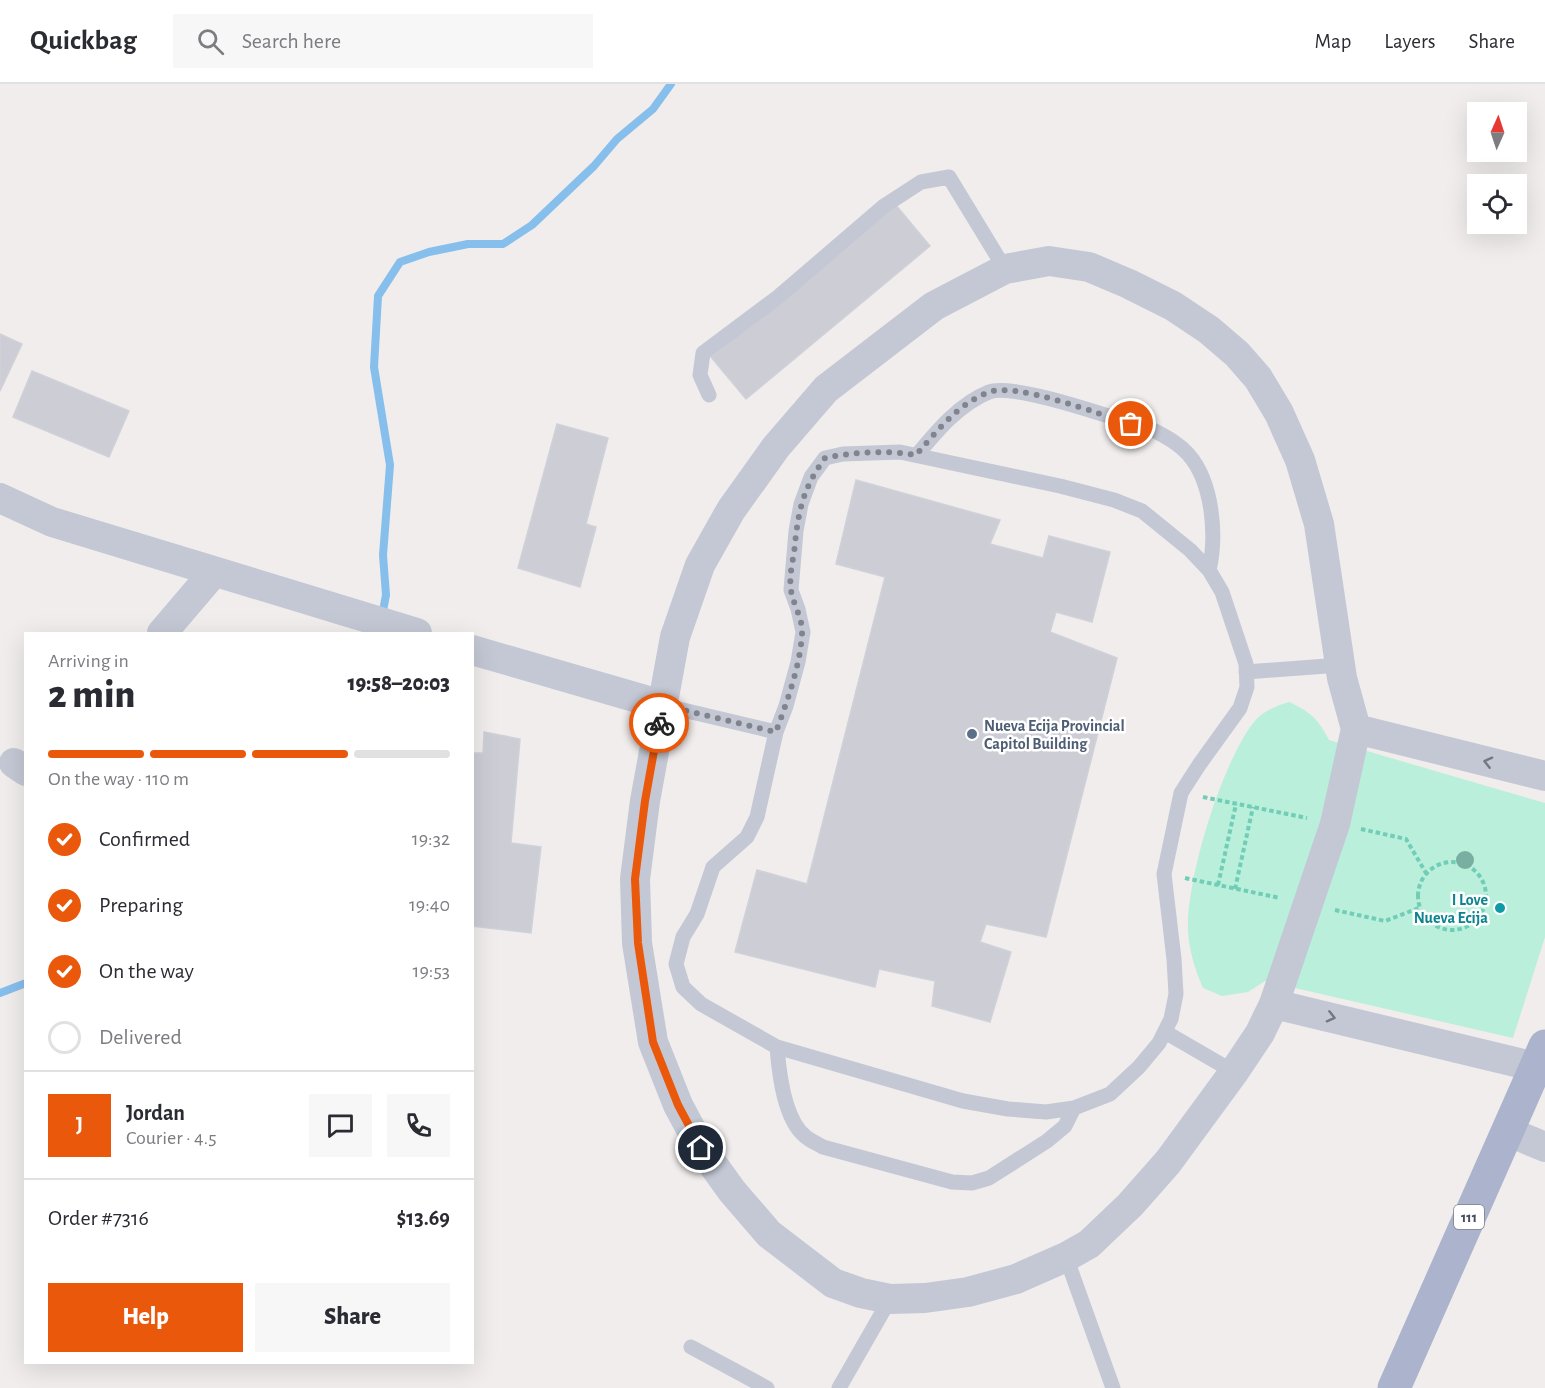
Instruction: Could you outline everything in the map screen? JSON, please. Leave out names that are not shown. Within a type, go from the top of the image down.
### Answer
[{"type":"main road","name":"111","points":[[1394,1388],[1540,1056]]},
{"type":"street","points":[[1049,261],[1089,267],[1129,284],[1173,306],[1209,330],[1237,354],[1258,378],[1279,413],[1300,460],[1319,524],[1340,665],[1356,729],[1335,824],[1274,1004],[1260,1033],[1234,1072],[1168,1162],[1130,1205],[1089,1244],[1066,1257],[1016,1280],[968,1292],[925,1298],[890,1299],[861,1293],[833,1283],[768,1234],[732,1191],[701,1148],[678,1105],[653,1042],[638,943],[635,879],[645,801],[675,637],[700,565],[731,510],[777,447],[826,388],[934,306],[1005,269],[1049,261]]},
{"type":"street","points":[[0,498],[52,522],[414,632]]},
{"type":"street","points":[[163,632],[225,575]]},
{"type":"street","points":[[475,650],[662,705]]},
{"type":"street","points":[[1356,729],[1545,776]]},
{"type":"street","points":[[1274,1004],[1540,1056]]},
{"type":"street","points":[[1507,1131],[1545,1148]]},
{"type":"lane","points":[[709,395],[700,375],[703,353],[778,297],[884,206],[921,182],[949,177],[1005,269]]},
{"type":"lane","points":[[916,455],[939,429],[973,400],[991,391],[1022,392],[1153,430],[1173,441],[1189,455],[1208,494],[1213,550],[1209,570]]},
{"type":"lane","points":[[900,452],[916,455],[1060,486],[1114,500],[1142,511],[1190,550],[1209,570],[1222,592],[1246,664],[1247,687],[1240,708],[1181,793],[1164,874],[1176,994],[1171,1019],[1159,1043],[1139,1067],[1110,1094],[1074,1108],[1046,1112],[1008,1109],[963,1101],[777,1047],[701,1004],[683,987],[676,964],[683,937],[698,914],[713,867],[747,837],[757,817],[776,732],[798,662],[803,632],[791,590],[801,504],[811,477],[825,458],[843,454],[900,452]]},
{"type":"lane","points":[[1246,672],[1340,665]]},
{"type":"lane","points":[[662,705],[776,732]]},
{"type":"lane","points":[[1165,1032],[1234,1072]]},
{"type":"lane","points":[[777,1047],[780,1074],[788,1108],[797,1128],[806,1137],[823,1147],[952,1182],[972,1183],[989,1178],[1047,1141],[1065,1126],[1074,1108]]},
{"type":"lane","points":[[1066,1257],[1113,1388]]},
{"type":"lane","points":[[839,1388],[890,1299]]},
{"type":"lane","points":[[691,1347],[767,1388]]},
{"type":"path","points":[[1218,885],[1236,804]]},
{"type":"path","points":[[1235,889],[1253,807]]},
{"type":"path","points":[[1448,862],[1461,863],[1473,869],[1486,890],[1486,903],[1481,915],[1472,924],[1460,930],[1435,927],[1425,919],[1419,908],[1418,890],[1421,880],[1436,865],[1448,862]]},
{"type":"green space","points":[[1289,702],[1313,717],[1329,740],[1545,803],[1545,937],[1513,1038],[1265,981],[1248,992],[1222,996],[1203,988],[1193,960],[1188,930],[1193,882],[1208,822],[1230,764],[1254,722],[1270,709]]},
{"type":"building","points":[[895,204],[930,246],[746,399],[711,357]]},
{"type":"building","points":[[0,334],[22,344],[0,391]]},
{"type":"building","points":[[32,371],[129,411],[109,457],[13,417]]},
{"type":"building","points":[[557,424],[608,438],[586,524],[596,527],[580,587],[518,568]]},
{"type":"building","name":"Nueva Ecija Provincial Capitol Building","points":[[856,480],[1000,520],[990,544],[1043,558],[1049,536],[1110,552],[1092,622],[1056,612],[1050,632],[1117,658],[1046,937],[986,924],[980,942],[1011,952],[990,1022],[932,1006],[935,981],[879,969],[875,987],[735,952],[757,870],[807,884],[885,577],[836,564]]},
{"type":"building","points":[[484,732],[520,739],[511,843],[541,847],[531,933],[474,926],[474,753],[483,753]]},
{"type":"waterway","points":[[382,616],[386,595],[383,555],[390,465],[374,367],[378,296],[400,262],[429,252],[468,244],[503,244],[532,225],[594,166],[617,139],[653,109],[671,84]]},
{"type":"waterway","points":[[0,993],[24,984]]},
{"type":"way so far","points":[[659,723],[662,705],[776,732],[798,662],[803,632],[791,590],[798,517],[811,477],[825,458],[843,454],[900,452],[916,455],[939,429],[973,400],[991,391],[1022,392],[1131,424]]},
{"type":"place","name":"Nueva Ecija Provincial Capitol Building","points":[[972,734]]},
{"type":"place","name":"I Love Nueva Ecija","points":[[1500,908]]},
{"type":"route","points":[[659,723],[645,801],[635,879],[638,943],[653,1042],[678,1105],[701,1148]]}]
